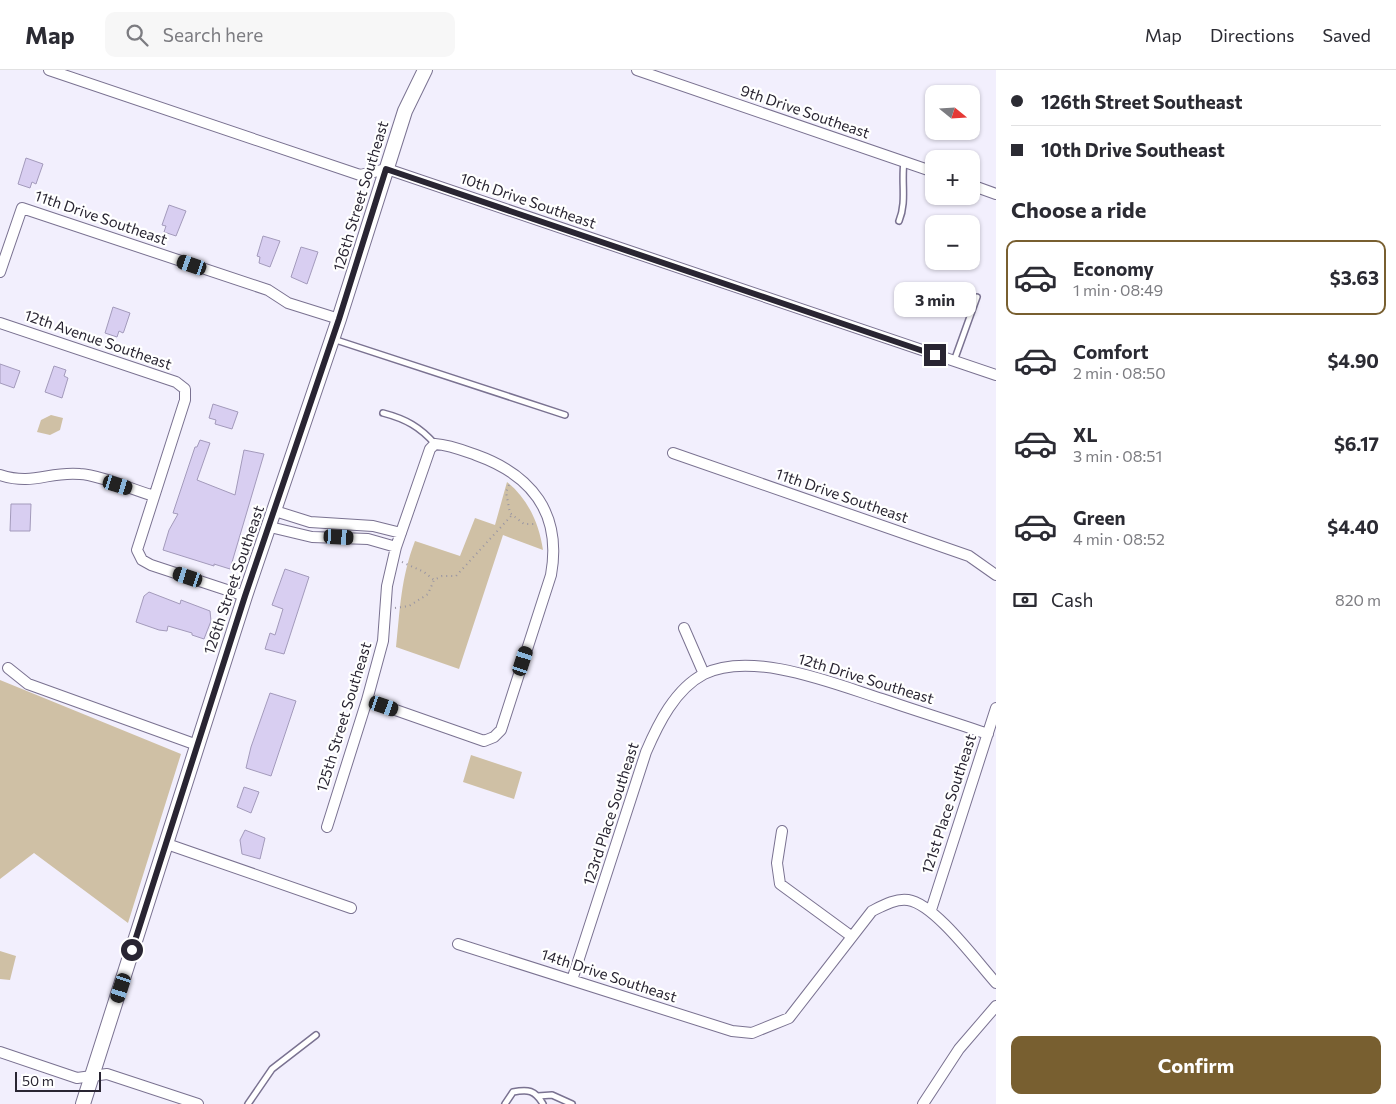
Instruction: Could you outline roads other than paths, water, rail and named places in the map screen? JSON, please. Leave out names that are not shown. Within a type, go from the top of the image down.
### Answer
[{"type":"street","points":[[49,70],[360,175],[386,169]]},
{"type":"street","name":"126th Street Southeast","points":[[83,1104],[245,596],[270,527],[339,319],[404,112],[425,70]]},
{"type":"street","name":"9th Drive Southeast","points":[[637,70],[925,169]]},
{"type":"street","name":"10th Drive Southeast","points":[[386,169],[996,376]]},
{"type":"street","points":[[980,188],[996,194]]},
{"type":"street","name":"11th Drive Southeast","points":[[0,272],[22,208],[268,290],[288,303],[339,319]]},
{"type":"street","name":"12th Avenue Southeast","points":[[0,323],[176,382],[185,389],[185,400],[154,496]]},
{"type":"street","points":[[367,700],[484,741],[494,737],[500,730],[551,575],[554,559],[553,539],[548,514],[535,494],[515,474],[498,463],[447,445],[435,444]]},
{"type":"street","name":"125th Street Southeast","points":[[327,827],[367,700],[383,641],[387,586],[396,547],[426,457],[435,444]]},
{"type":"street","name":"11th Drive Southeast","points":[[673,453],[969,556],[996,575]]},
{"type":"street","points":[[0,475],[28,481],[62,473],[82,474],[154,496],[136,550],[142,560],[151,565],[245,596]]},
{"type":"street","points":[[275,511],[310,522],[373,526],[401,533]]},
{"type":"street","points":[[270,527],[312,537],[368,539],[396,547]]},
{"type":"street","points":[[684,628],[704,674]]},
{"type":"street","name":"12th Drive Southeast","points":[[704,674],[722,669],[744,667],[789,670],[988,734]]},
{"type":"street","points":[[8,668],[28,684],[197,745]]},
{"type":"street","name":"123rd Place Southeast","points":[[572,980],[646,752],[656,728],[675,700],[704,674]]},
{"type":"street","name":"121st Place Southeast","points":[[931,910],[996,708]]},
{"type":"street","points":[[782,832],[777,863],[780,884],[851,936],[872,911],[890,903],[908,900],[931,910],[996,983]]},
{"type":"street","points":[[167,844],[352,908]]},
{"type":"street","name":"14th Drive Southeast","points":[[458,944],[732,1031],[752,1033],[789,1018],[851,936]]},
{"type":"street","points":[[924,1104],[959,1049],[996,1006]]},
{"type":"street","points":[[0,1052],[77,1078],[107,1074],[198,1104]]},
{"type":"lane","points":[[899,221],[904,211],[902,178],[904,162]]},
{"type":"lane","points":[[954,361],[977,297]]},
{"type":"lane","points":[[332,339],[564,415]]},
{"type":"lane","points":[[384,413],[404,418],[423,429],[435,444]]},
{"type":"lane","points":[[248,1104],[272,1069],[316,1035]]},
{"type":"lane","points":[[505,1104],[513,1092],[527,1089],[538,1096],[543,1104]]},
{"type":"lane","points":[[538,1096],[552,1095],[572,1104]]}]
